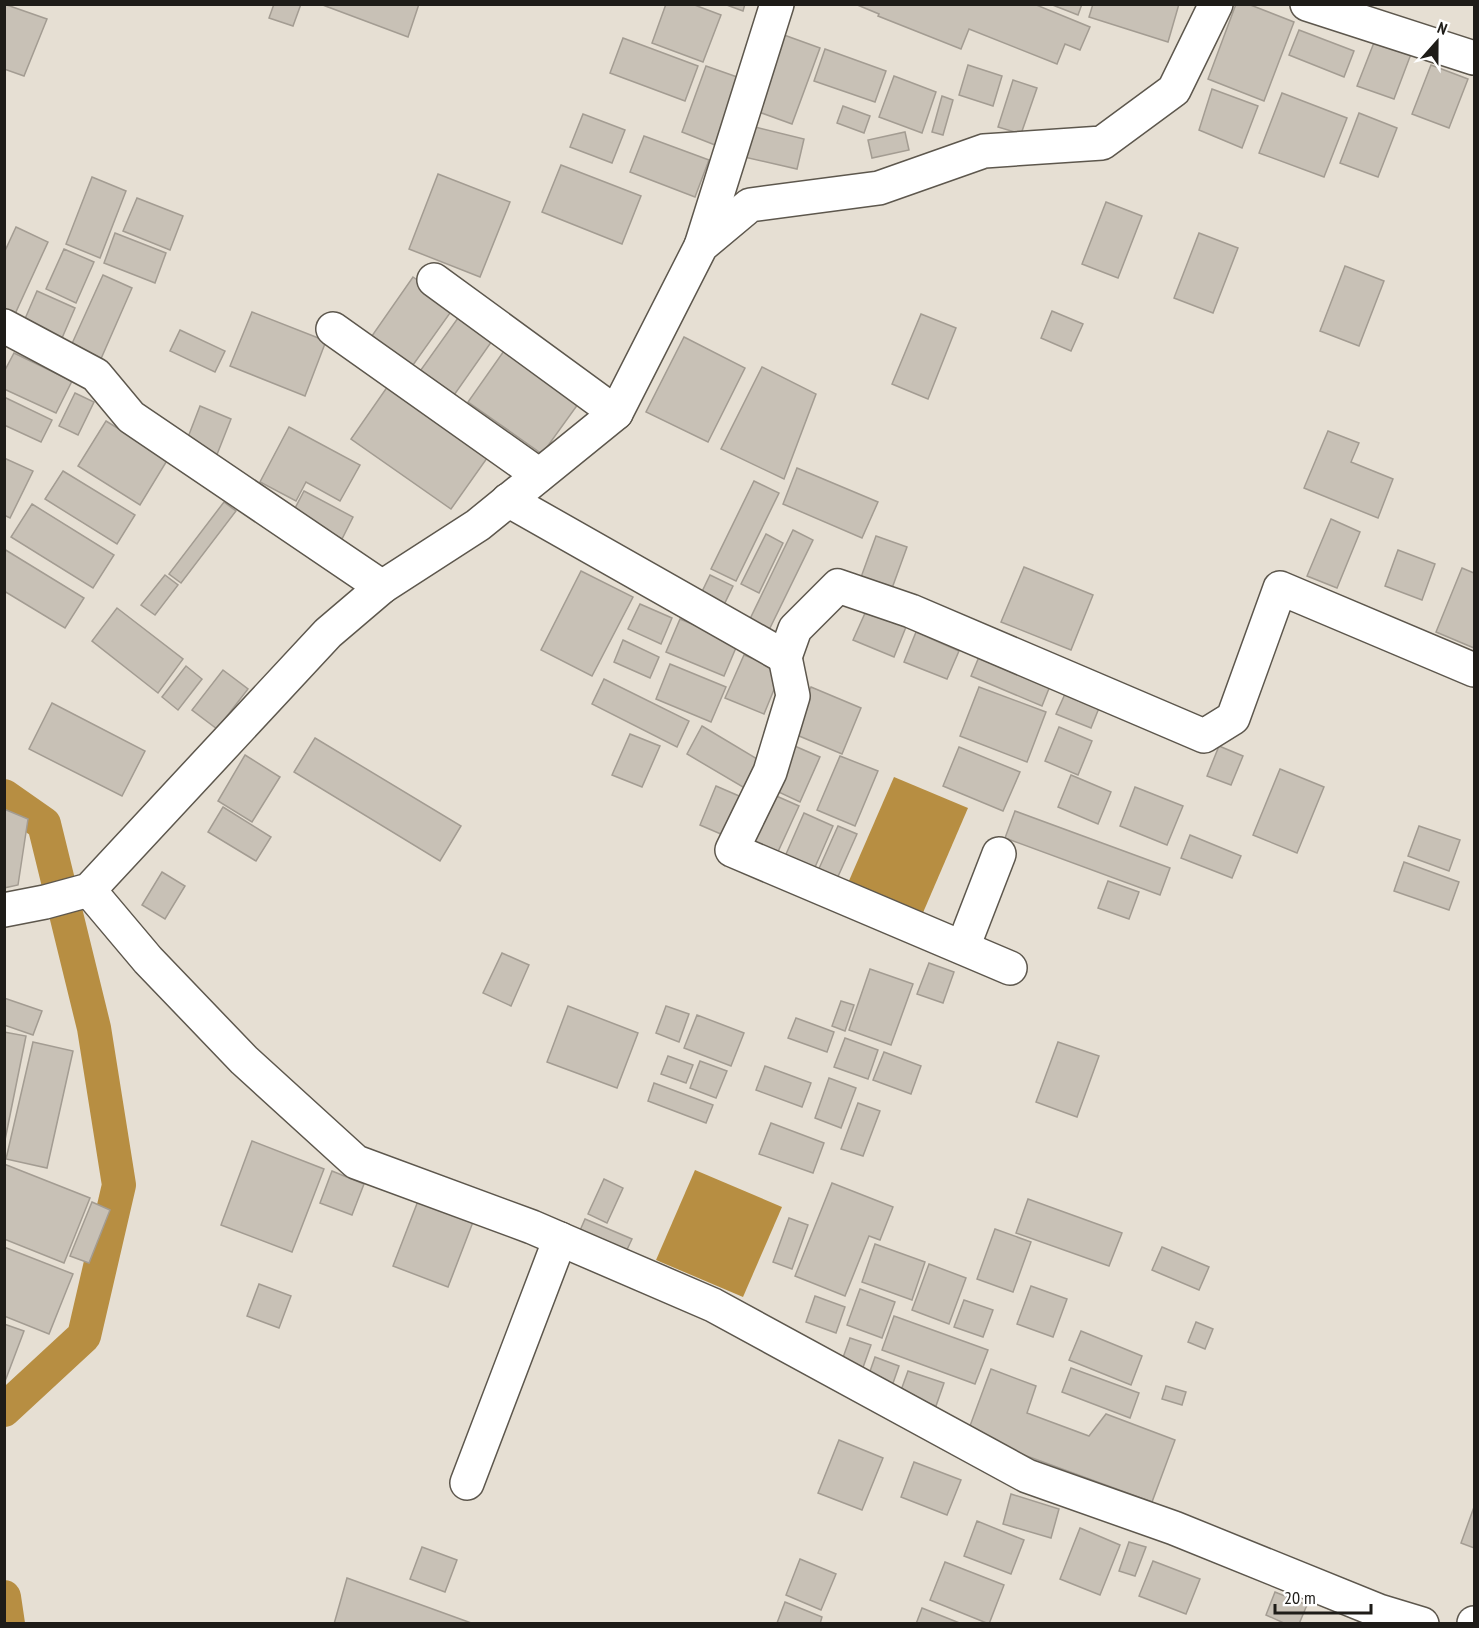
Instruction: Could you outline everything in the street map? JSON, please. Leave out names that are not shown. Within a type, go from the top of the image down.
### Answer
[{"type":"street","points":[[4,910],[68,896],[328,633],[382,587],[478,525],[616,413],[701,246],[777,4]]},
{"type":"street","points":[[701,246],[750,205],[879,188],[984,151],[1102,143],[1173,90],[1216,4]]},
{"type":"street","points":[[1306,4],[1474,58]]},
{"type":"street","points":[[434,280],[616,413]]},
{"type":"street","points":[[4,326],[96,375],[131,417],[382,587]]},
{"type":"street","points":[[333,329],[539,475]]},
{"type":"street","points":[[508,500],[785,657]]},
{"type":"street","points":[[1010,968],[732,849],[771,772],[793,696],[785,657],[795,629],[838,586],[911,611],[1204,736],[1233,718],[1280,588],[1474,670]]},
{"type":"street","points":[[963,947],[999,854]]},
{"type":"street","points":[[68,896],[148,960],[244,1060],[356,1162],[532,1227],[713,1305],[1027,1476],[1174,1528],[1378,1611],[1422,1623]]},
{"type":"street","points":[[467,1483],[560,1239]]},
{"type":"shaded area","points":[[894,777],[968,808],[922,915],[848,883]]},
{"type":"shaded area","points":[[695,1170],[782,1207],[743,1297],[656,1260]]},
{"type":"building","points":[[4,4],[47,19],[24,76],[4,69]]},
{"type":"building","points":[[274,4],[301,4],[293,26],[269,18]]},
{"type":"building","points":[[320,4],[419,4],[408,37]]},
{"type":"building","points":[[666,4],[692,4],[721,15],[703,62],[652,43]]},
{"type":"building","points":[[724,4],[745,4],[743,11]]},
{"type":"building","points":[[855,4],[1034,4],[1090,27],[1080,50],[1065,44],[1057,64],[969,29],[961,49],[878,16],[879,14]]},
{"type":"building","points":[[1050,4],[1082,4],[1078,15]]},
{"type":"building","points":[[1093,4],[1179,4],[1168,42],[1089,17]]},
{"type":"building","points":[[1236,4],[1248,4],[1294,22],[1264,101],[1208,79]]},
{"type":"building","points":[[1299,30],[1354,51],[1344,77],[1289,55]]},
{"type":"building","points":[[784,35],[820,48],[792,124],[756,111]]},
{"type":"building","points":[[623,38],[698,66],[685,101],[610,73]]},
{"type":"building","points":[[1375,40],[1411,54],[1394,99],[1357,86]]},
{"type":"building","points":[[825,49],[886,71],[875,102],[814,81]]},
{"type":"building","points":[[968,65],[1002,76],[993,106],[959,95]]},
{"type":"building","points":[[1431,65],[1468,79],[1449,128],[1412,114]]},
{"type":"building","points":[[706,66],[740,78],[715,145],[682,132]]},
{"type":"building","points":[[894,76],[936,92],[922,133],[879,117]]},
{"type":"building","points":[[1013,80],[1037,88],[1021,134],[998,127]]},
{"type":"building","points":[[1212,89],[1258,106],[1242,148],[1199,130]]},
{"type":"building","points":[[1282,93],[1347,118],[1324,177],[1259,153]]},
{"type":"building","points":[[942,96],[953,100],[943,135],[932,132]]},
{"type":"building","points":[[843,106],[870,116],[864,133],[837,123]]},
{"type":"building","points":[[1359,113],[1397,128],[1378,177],[1340,163]]},
{"type":"building","points":[[583,114],[625,130],[612,163],[570,147]]},
{"type":"building","points":[[751,126],[804,139],[797,169],[744,157]]},
{"type":"building","points":[[905,132],[909,150],[872,158],[868,140]]},
{"type":"building","points":[[644,136],[709,160],[695,197],[630,172]]},
{"type":"building","points":[[561,165],[641,196],[622,244],[542,212]]},
{"type":"building","points":[[438,174],[510,202],[480,277],[409,249]]},
{"type":"building","points":[[92,177],[126,191],[100,258],[66,244]]},
{"type":"building","points":[[137,198],[183,216],[170,250],[123,231]]},
{"type":"building","points":[[1106,202],[1142,216],[1118,278],[1082,264]]},
{"type":"building","points":[[16,227],[48,242],[15,314],[4,309],[4,253]]},
{"type":"building","points":[[115,233],[166,253],[155,283],[104,263]]},
{"type":"building","points":[[1199,233],[1238,248],[1213,313],[1174,298]]},
{"type":"building","points":[[64,249],[94,262],[76,303],[46,289]]},
{"type":"building","points":[[1345,266],[1384,281],[1359,346],[1320,331]]},
{"type":"building","points":[[103,275],[132,288],[100,361],[70,348]]},
{"type":"building","points":[[413,277],[455,306],[408,372],[367,343]]},
{"type":"building","points":[[37,291],[75,308],[59,345],[21,328]]},
{"type":"building","points":[[1052,311],[1083,324],[1071,351],[1041,338]]},
{"type":"building","points":[[252,312],[326,341],[305,396],[230,366]]},
{"type":"building","points":[[921,314],[956,328],[928,399],[892,384]]},
{"type":"building","points":[[458,318],[492,341],[452,398],[418,374]]},
{"type":"building","points":[[180,330],[225,351],[215,372],[170,351]]},
{"type":"building","points":[[684,337],[745,368],[708,442],[646,412]]},
{"type":"building","points":[[506,348],[581,400],[542,454],[468,402]]},
{"type":"building","points":[[14,353],[72,381],[56,413],[4,389],[4,372]]},
{"type":"building","points":[[762,367],[816,394],[784,479],[721,449]]},
{"type":"building","points":[[390,383],[490,454],[451,509],[351,439]]},
{"type":"building","points":[[75,393],[94,402],[78,435],[59,426]]},
{"type":"building","points":[[4,397],[52,420],[41,442],[4,425]]},
{"type":"building","points":[[200,406],[231,419],[216,457],[185,445]]},
{"type":"building","points":[[106,421],[168,459],[140,505],[78,466]]},
{"type":"building","points":[[289,427],[360,465],[340,501],[306,482],[296,501],[260,482]]},
{"type":"building","points":[[1328,431],[1359,443],[1351,462],[1393,479],[1378,518],[1304,488]]},
{"type":"building","points":[[4,458],[33,471],[10,518],[4,515]]},
{"type":"building","points":[[797,468],[878,502],[862,538],[783,504]]},
{"type":"building","points":[[63,471],[135,515],[117,544],[45,499]]},
{"type":"building","points":[[754,481],[779,493],[736,581],[711,569]]},
{"type":"building","points":[[304,491],[353,517],[342,539],[293,512]]},
{"type":"building","points":[[224,502],[236,511],[181,583],[169,574]]},
{"type":"building","points":[[32,504],[114,555],[93,588],[11,537]]},
{"type":"building","points":[[1331,519],[1360,532],[1337,588],[1307,576]]},
{"type":"building","points":[[793,530],[813,540],[769,630],[749,621]]},
{"type":"building","points":[[766,534],[783,543],[759,593],[741,584]]},
{"type":"building","points":[[876,536],[907,547],[891,591],[860,580]]},
{"type":"building","points":[[4,549],[84,598],[65,628],[4,591]]},
{"type":"building","points":[[1398,550],[1435,564],[1422,600],[1385,586]]},
{"type":"building","points":[[1024,567],[1093,595],[1071,650],[1001,622]]},
{"type":"building","points":[[1462,568],[1474,573],[1474,648],[1436,632]]},
{"type":"building","points":[[581,571],[633,597],[592,676],[541,650]]},
{"type":"building","points":[[165,575],[178,585],[155,615],[141,605]]},
{"type":"building","points":[[710,575],[733,586],[721,611],[698,600]]},
{"type":"building","points":[[640,604],[672,618],[661,644],[628,629]]},
{"type":"building","points":[[117,608],[183,659],[158,693],[92,641]]},
{"type":"building","points":[[866,611],[906,627],[894,657],[853,640]]},
{"type":"building","points":[[680,619],[738,643],[724,676],[666,652]]},
{"type":"building","points":[[916,632],[959,651],[947,679],[904,662]]},
{"type":"building","points":[[623,640],[659,657],[650,678],[614,662]]},
{"type":"building","points":[[981,652],[1052,681],[1042,706],[971,676]]},
{"type":"building","points":[[744,655],[782,670],[764,714],[725,698]]},
{"type":"building","points":[[670,664],[726,687],[711,722],[656,699]]},
{"type":"building","points":[[186,666],[202,679],[178,710],[162,697]]},
{"type":"building","points":[[223,670],[248,689],[217,729],[192,710]]},
{"type":"building","points":[[604,679],[689,721],[677,747],[592,704]]},
{"type":"building","points":[[811,687],[861,708],[842,754],[792,733]]},
{"type":"building","points":[[979,687],[1046,712],[1027,762],[960,736]]},
{"type":"building","points":[[1065,694],[1099,708],[1091,728],[1056,714]]},
{"type":"building","points":[[52,703],[145,751],[122,796],[29,749]]},
{"type":"building","points":[[702,726],[764,763],[748,790],[687,754]]},
{"type":"building","points":[[1059,727],[1092,741],[1078,775],[1045,761]]},
{"type":"building","points":[[630,734],[660,746],[642,787],[612,775]]},
{"type":"building","points":[[315,738],[461,826],[440,861],[294,772]]},
{"type":"building","points":[[790,744],[820,757],[800,802],[770,788]]},
{"type":"building","points":[[1219,746],[1243,756],[1231,785],[1207,776]]},
{"type":"building","points":[[959,747],[1020,772],[1003,811],[943,786]]},
{"type":"building","points":[[245,755],[280,777],[252,822],[218,801]]},
{"type":"building","points":[[840,756],[878,771],[855,826],[817,810]]},
{"type":"building","points":[[1280,769],[1324,787],[1297,853],[1253,835]]},
{"type":"building","points":[[1071,775],[1111,792],[1098,824],[1058,807]]},
{"type":"building","points":[[716,786],[746,799],[730,838],[700,825]]},
{"type":"building","points":[[1135,787],[1183,806],[1167,845],[1120,826]]},
{"type":"building","points":[[765,791],[799,806],[776,856],[743,842]]},
{"type":"building","points":[[223,807],[271,837],[256,861],[208,832]]},
{"type":"building","points":[[4,809],[28,819],[18,885],[4,888]]},
{"type":"building","points":[[1015,811],[1170,868],[1160,895],[1005,838]]},
{"type":"building","points":[[804,813],[833,826],[812,874],[783,861]]},
{"type":"building","points":[[838,826],[857,834],[836,881],[817,873]]},
{"type":"building","points":[[1419,826],[1460,840],[1449,871],[1408,856]]},
{"type":"building","points":[[1190,835],[1241,856],[1232,878],[1181,858]]},
{"type":"building","points":[[1404,862],[1459,882],[1449,910],[1394,891]]},
{"type":"building","points":[[162,872],[185,886],[165,919],[142,905]]},
{"type":"building","points":[[1108,881],[1139,892],[1129,919],[1098,908]]},
{"type":"building","points":[[502,953],[529,965],[511,1006],[483,993]]},
{"type":"building","points":[[929,963],[954,972],[943,1003],[917,994]]},
{"type":"building","points":[[870,969],[913,984],[891,1045],[849,1030]]},
{"type":"building","points":[[4,998],[42,1011],[33,1035],[4,1025]]},
{"type":"building","points":[[841,1001],[854,1005],[845,1031],[832,1026]]},
{"type":"building","points":[[568,1006],[638,1033],[617,1088],[547,1062]]},
{"type":"building","points":[[666,1006],[689,1014],[679,1042],[656,1033]]},
{"type":"building","points":[[697,1015],[744,1033],[731,1066],[684,1048]]},
{"type":"building","points":[[796,1018],[834,1032],[827,1052],[788,1038]]},
{"type":"building","points":[[4,1032],[26,1036],[4,1145]]},
{"type":"building","points":[[845,1038],[878,1050],[868,1079],[834,1067]]},
{"type":"building","points":[[33,1042],[73,1051],[47,1168],[6,1159]]},
{"type":"building","points":[[1058,1042],[1099,1056],[1077,1117],[1036,1102]]},
{"type":"building","points":[[884,1052],[921,1066],[911,1094],[873,1080]]},
{"type":"building","points":[[668,1056],[693,1065],[686,1083],[661,1074]]},
{"type":"building","points":[[700,1061],[727,1071],[716,1098],[690,1088]]},
{"type":"building","points":[[765,1066],[811,1083],[802,1107],[756,1090]]},
{"type":"building","points":[[829,1078],[856,1088],[841,1128],[815,1118]]},
{"type":"building","points":[[654,1083],[713,1105],[706,1123],[648,1101]]},
{"type":"building","points":[[858,1103],[880,1111],[863,1156],[841,1149]]},
{"type":"building","points":[[771,1123],[824,1143],[813,1173],[759,1154]]},
{"type":"building","points":[[252,1141],[324,1169],[292,1252],[221,1225]]},
{"type":"building","points":[[4,1164],[90,1198],[64,1263],[4,1239]]},
{"type":"building","points":[[332,1171],[364,1184],[352,1215],[320,1203]]},
{"type":"building","points":[[604,1179],[623,1188],[607,1223],[588,1214]]},
{"type":"building","points":[[832,1183],[893,1207],[880,1240],[869,1236],[845,1296],[795,1276]]},
{"type":"building","points":[[1028,1199],[1122,1233],[1109,1266],[1016,1233]]},
{"type":"building","points":[[418,1201],[473,1222],[448,1287],[393,1266]]},
{"type":"building","points":[[92,1202],[110,1210],[89,1263],[70,1256]]},
{"type":"building","points":[[789,1218],[808,1225],[792,1269],[773,1262]]},
{"type":"building","points":[[585,1219],[632,1239],[624,1256],[578,1235]]},
{"type":"building","points":[[995,1229],[1031,1242],[1013,1292],[977,1279]]},
{"type":"building","points":[[875,1244],[925,1262],[912,1300],[862,1282]]},
{"type":"building","points":[[4,1247],[73,1274],[49,1334],[4,1316]]},
{"type":"building","points":[[1162,1247],[1209,1267],[1199,1290],[1152,1270]]},
{"type":"building","points":[[929,1264],[966,1278],[949,1324],[912,1310]]},
{"type":"building","points":[[259,1284],[291,1296],[279,1328],[247,1316]]},
{"type":"building","points":[[1031,1286],[1067,1299],[1053,1337],[1017,1324]]},
{"type":"building","points":[[860,1289],[895,1302],[882,1338],[847,1325]]},
{"type":"building","points":[[815,1296],[845,1307],[836,1333],[806,1322]]},
{"type":"building","points":[[964,1300],[993,1310],[983,1337],[954,1327]]},
{"type":"building","points":[[894,1316],[988,1350],[975,1384],[882,1350]]},
{"type":"building","points":[[1196,1322],[1213,1329],[1205,1349],[1188,1342]]},
{"type":"building","points":[[4,1324],[24,1331],[4,1384]]},
{"type":"building","points":[[1081,1331],[1142,1356],[1131,1385],[1069,1360]]},
{"type":"building","points":[[850,1338],[871,1345],[861,1373],[840,1366]]},
{"type":"building","points":[[875,1357],[899,1366],[892,1386],[868,1377]]},
{"type":"building","points":[[1071,1368],[1139,1393],[1130,1418],[1062,1392]]},
{"type":"building","points":[[991,1369],[1036,1386],[1027,1413],[1089,1436],[1106,1414],[1175,1440],[1152,1502],[967,1434]]},
{"type":"building","points":[[908,1371],[944,1383],[936,1406],[900,1393]]},
{"type":"building","points":[[1166,1386],[1186,1392],[1182,1405],[1162,1399]]},
{"type":"building","points":[[839,1440],[883,1458],[862,1510],[818,1493]]},
{"type":"building","points":[[914,1462],[961,1480],[947,1515],[901,1497]]},
{"type":"building","points":[[1011,1494],[1059,1509],[1051,1538],[1003,1524]]},
{"type":"building","points":[[1474,1507],[1474,1548],[1461,1543]]},
{"type":"building","points":[[977,1521],[1024,1540],[1011,1574],[964,1556]]},
{"type":"building","points":[[1080,1528],[1120,1545],[1100,1595],[1060,1579]]},
{"type":"building","points":[[1129,1542],[1146,1547],[1135,1576],[1119,1571]]},
{"type":"building","points":[[422,1547],[457,1560],[445,1592],[410,1579]]},
{"type":"building","points":[[800,1559],[836,1574],[821,1610],[786,1595]]},
{"type":"building","points":[[1153,1561],[1200,1579],[1186,1614],[1139,1596]]},
{"type":"building","points":[[945,1562],[1004,1585],[989,1624],[930,1600]]},
{"type":"building","points":[[347,1578],[474,1624],[334,1624]]},
{"type":"building","points":[[1275,1592],[1307,1605],[1299,1624],[1286,1624],[1266,1615]]},
{"type":"building","points":[[785,1602],[822,1617],[820,1624],[777,1623]]},
{"type":"building","points":[[922,1608],[962,1624],[916,1624]]},
{"type":"waterway","points":[[4,796],[44,824],[94,1028],[119,1185],[84,1336],[4,1410]]},
{"type":"waterway","points":[[4,1597],[8,1624]]}]
